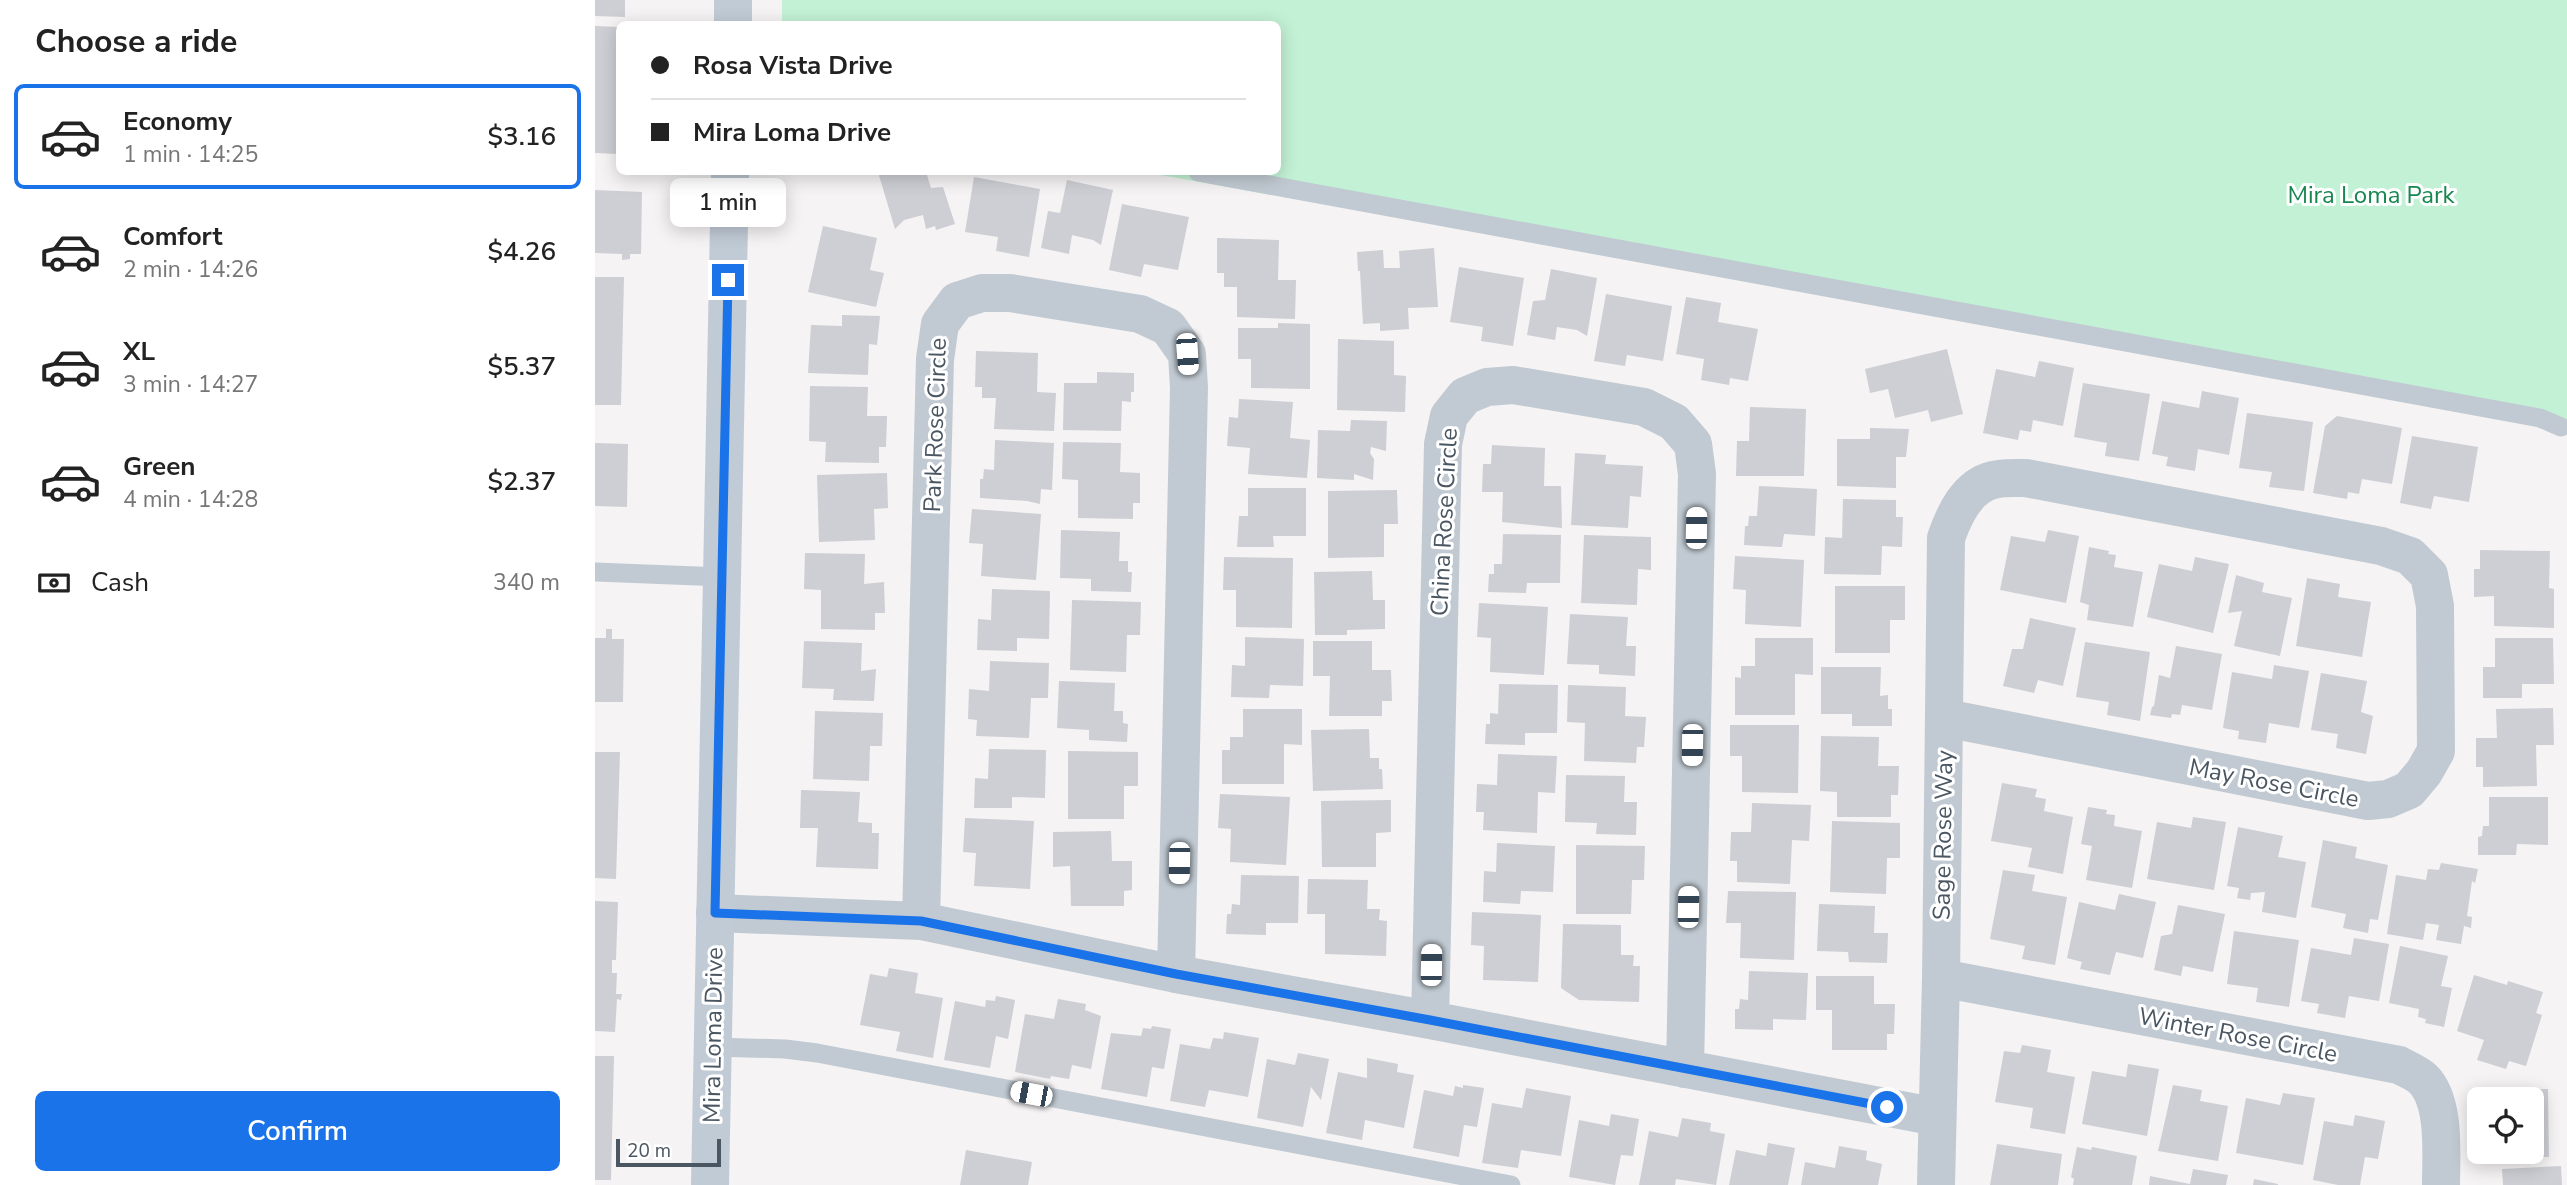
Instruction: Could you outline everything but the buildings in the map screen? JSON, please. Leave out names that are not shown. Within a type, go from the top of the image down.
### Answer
[{"type":"main road","points":[[733,0],[733,21]]},
{"type":"main road","name":"Mira Loma Drive","points":[[710,1185],[730,175]]},
{"type":"street","name":"Park Rose Circle","points":[[921,921],[935,359],[940,324],[957,301],[982,293],[1010,293],[1139,314],[1168,327],[1187,354],[1189,388],[1176,974]]},
{"type":"street","name":"China Rose Circle","points":[[1430,1020],[1443,444],[1449,416],[1465,397],[1487,387],[1513,385],[1644,407],[1674,422],[1693,444],[1697,474],[1685,1069]]},
{"type":"street","name":"May Rose Circle","points":[[1945,718],[2368,802],[2388,799],[2409,790],[2436,751],[2435,606],[2428,575],[2410,556],[2381,545],[2026,478],[1992,480],[1971,492]]},
{"type":"street","name":"Sage Rose Way","points":[[1937,1185],[1946,538],[1954,516],[1971,492]]},
{"type":"street","points":[[715,913],[921,921],[1176,974],[1937,1116]]},
{"type":"street","name":"Winter Rose Circle","points":[[1941,978],[2399,1065],[2423,1079],[2435,1101],[2440,1125],[2441,1185]]},
{"type":"lane","points":[[1214,175],[2540,418],[2561,427]]},
{"type":"lane","points":[[595,572],[723,577]]},
{"type":"lane","points":[[713,1047],[785,1049],[817,1053],[1510,1185]]},
{"type":"green space","name":"Mira Loma Park","points":[[782,0],[2567,0],[2567,427],[1161,175],[1281,175],[1281,21],[782,21]]},
{"type":"route","points":[[728,280],[715,913],[921,921],[1176,974],[1887,1107]]}]
